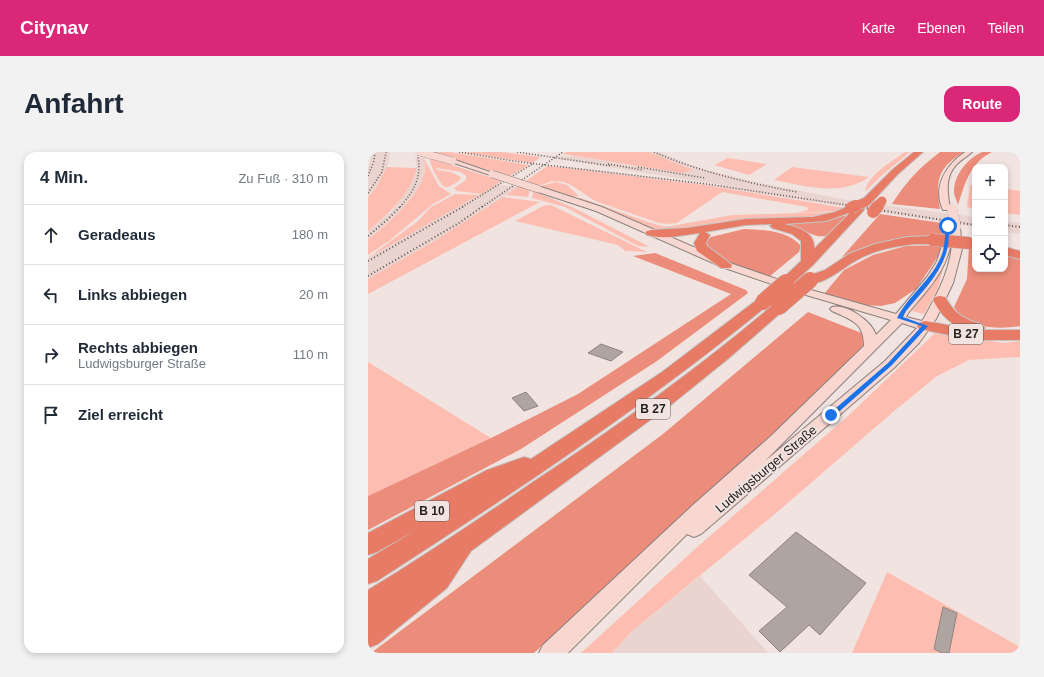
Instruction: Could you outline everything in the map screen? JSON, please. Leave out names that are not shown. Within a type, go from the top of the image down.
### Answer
[{"type":"highway","name":"B 27","points":[[907,174],[923,154]]},
{"type":"highway","name":"B 27","points":[[368,605],[464,542],[614,438],[741,341],[794,275],[864,206],[895,172],[923,154]]},
{"type":"highway","name":"B 27","points":[[650,237],[736,223],[822,219],[844,213],[885,198]]},
{"type":"highway","name":"B 27","points":[[863,223],[864,206]]},
{"type":"highway","name":"B 27","points":[[670,245],[680,238],[736,223]]},
{"type":"highway","points":[[670,245],[704,235],[746,226],[767,225],[785,228],[799,233],[807,241],[808,246],[806,251],[808,262]]},
{"type":"highway","points":[[704,235],[700,243],[701,248],[726,265]]},
{"type":"highway","name":"B 27","points":[[368,573],[555,454],[771,305],[810,280],[830,273],[853,257],[879,247],[907,241],[933,240],[972,244]]},
{"type":"highway","points":[[1008,252],[1020,255]]},
{"type":"highway","name":"B 27","points":[[810,280],[832,257]]},
{"type":"highway","name":"B 27","points":[[940,300],[946,312],[957,321],[973,327],[1014,336]]},
{"type":"highway","name":"B 27","points":[[925,326],[968,334],[1014,336]]},
{"type":"highway","name":"B 10","points":[[368,545],[495,476],[555,454]]},
{"type":"highway","name":"B 27","points":[[368,634],[438,580],[464,542]]},
{"type":"main road","points":[[419,152],[599,209],[650,237],[670,245],[793,288],[858,306],[897,321]]},
{"type":"main road","points":[[949,208],[942,191],[943,180],[947,171],[952,165],[969,152]]},
{"type":"main road","points":[[952,226],[949,208],[950,178],[959,162],[974,152]]},
{"type":"main road","name":"Ludwigsburger Straße","points":[[551,653],[700,510],[777,440],[897,321],[903,311],[917,297],[931,279],[942,261],[952,226]]},
{"type":"main road","name":"Ludwigsburger Straße","points":[[601,606],[849,400],[890,364],[925,326],[948,283],[956,249],[952,226]]},
{"type":"main road","points":[[670,245],[687,260]]},
{"type":"main road","points":[[701,266],[726,276],[836,309],[925,326]]},
{"type":"main road","points":[[858,306],[889,306],[917,297]]},
{"type":"main road","points":[[836,309],[857,318],[867,327],[871,335],[871,347]]},
{"type":"shaded area","points":[[372,152],[390,152],[386,172],[368,197],[368,170]]},
{"type":"shaded area","points":[[435,152],[450,152],[529,165],[510,176],[434,154]]},
{"type":"shaded area","points":[[461,152],[502,152],[541,157],[532,163]]},
{"type":"shaded area","points":[[566,152],[649,152],[693,170],[682,173],[563,154]]},
{"type":"shaded area","points":[[649,152],[660,152],[688,164],[760,183],[852,201],[972,217],[972,227],[705,185],[557,168],[560,166],[747,189],[557,159],[561,156],[573,156],[682,173],[692,170]]},
{"type":"shaded area","points":[[905,152],[910,152],[880,177],[865,192],[870,180],[880,169]]},
{"type":"shaded area","points":[[940,152],[964,152],[949,163],[940,176],[938,190],[940,209],[892,204],[913,176]]},
{"type":"shaded area","points":[[982,152],[992,152],[976,164],[972,164],[972,170],[966,181],[958,205],[954,195],[956,180],[962,168],[976,155]]},
{"type":"shaded area","points":[[423,157],[425,166],[423,177],[416,191],[401,210],[368,239],[368,231],[392,211],[414,178],[417,167],[415,158]]},
{"type":"shaded area","points":[[423,157],[439,186],[451,194],[433,204],[389,241],[368,255],[368,239],[404,207],[419,186],[425,166]]},
{"type":"shaded area","points":[[430,158],[502,181],[482,194],[457,191],[454,188],[466,180],[466,176],[461,172],[436,168],[437,170],[451,172],[461,177],[460,180],[452,185],[444,187],[439,181],[431,165]]},
{"type":"shaded area","points":[[728,158],[767,164],[749,175],[714,165]]},
{"type":"shaded area","points":[[547,166],[705,185],[845,208],[838,211],[796,213],[808,210],[807,207],[722,192],[677,223],[659,223],[595,201],[564,182],[552,181],[539,186],[526,181]]},
{"type":"shaded area","points":[[387,167],[417,168],[404,195],[391,211],[368,231],[368,197],[375,189]]},
{"type":"shaded area","points":[[792,167],[869,177],[847,187],[835,188],[810,187],[774,180]]},
{"type":"shaded area","points":[[556,182],[567,185],[579,196],[570,197],[541,186]]},
{"type":"shaded area","points":[[496,185],[518,187],[451,231],[368,279],[368,258]]},
{"type":"shaded area","points":[[970,185],[972,185],[972,208],[967,207]]},
{"type":"shaded area","points":[[519,186],[530,191],[528,197],[506,195]]},
{"type":"shaded area","points":[[1008,189],[1020,191],[1020,215],[1008,213]]},
{"type":"shaded area","points":[[533,192],[539,193],[574,208],[650,247],[638,246],[565,207],[532,198]]},
{"type":"shaded area","points":[[455,194],[479,195],[368,258],[418,221],[431,207]]},
{"type":"shaded area","points":[[503,197],[540,202],[368,294],[368,279],[436,240]]},
{"type":"shaded area","points":[[581,198],[666,227],[732,215],[839,212],[818,217],[676,231],[653,231],[578,200]]},
{"type":"shaded area","points":[[545,205],[551,205],[647,252],[625,251],[618,245],[515,221]]},
{"type":"shaded area","points":[[880,214],[942,223],[942,238],[869,247],[842,257]]},
{"type":"shaded area","points":[[847,215],[827,236],[816,236],[788,223],[831,219]]},
{"type":"shaded area","points":[[1008,221],[1020,223],[1020,234],[1008,232]]},
{"type":"shaded area","points":[[744,229],[782,234],[789,237],[801,246],[799,252],[769,277],[732,265],[711,254],[704,243],[711,237]]},
{"type":"shaded area","points":[[943,245],[941,252],[916,289],[895,303],[881,306],[862,305],[824,294],[844,270],[873,255],[906,246]]},
{"type":"shaded area","points":[[969,247],[972,248],[972,272],[1008,272],[1008,256],[1020,259],[1020,326],[998,328],[981,326],[961,317],[954,307],[967,279]]},
{"type":"shaded area","points":[[655,253],[746,290],[748,293],[657,361],[521,449],[368,530],[368,496],[491,438],[578,394],[731,294],[633,256]]},
{"type":"shaded area","points":[[946,259],[937,290],[924,314],[912,311]]},
{"type":"shaded area","points":[[808,312],[864,334],[863,346],[769,438],[534,653],[371,653],[663,434]]},
{"type":"shaded area","points":[[935,333],[1004,343],[1020,341],[1020,357],[969,360],[937,376],[775,514],[631,632],[612,653],[581,653],[695,549],[848,416]]},
{"type":"shaded area","points":[[368,362],[491,438],[368,496]]},
{"type":"shaded area","points":[[887,572],[1020,647],[1020,653],[852,653]]},
{"type":"shaded area","points":[[700,576],[768,653],[612,653],[631,632]]},
{"type":"building","points":[[601,344],[623,352],[611,361],[588,353]]},
{"type":"building","points":[[526,392],[538,406],[524,411],[512,398]]},
{"type":"building","points":[[796,532],[866,583],[820,635],[809,625],[780,652],[759,631],[787,607],[749,575]]},
{"type":"building","points":[[943,607],[957,613],[949,653],[942,653],[934,649]]},
{"type":"railway","points":[[368,176],[374,161],[375,152]]},
{"type":"railway","points":[[368,193],[382,172],[386,152]]},
{"type":"railway","points":[[400,207],[414,188],[416,182],[419,168],[417,152]]},
{"type":"railway","points":[[459,152],[533,164]]},
{"type":"railway","points":[[517,152],[555,158]]},
{"type":"railway","points":[[555,158],[563,152]]},
{"type":"railway","points":[[654,152],[724,176],[797,192]]},
{"type":"railway","points":[[544,165],[555,158]]},
{"type":"railway","points":[[555,158],[612,166]]},
{"type":"railway","points":[[462,207],[533,164]]},
{"type":"railway","points":[[533,164],[544,165]]},
{"type":"railway","points":[[608,164],[643,170]]},
{"type":"railway","points":[[482,207],[544,165]]},
{"type":"railway","points":[[544,165],[707,184],[860,207]]},
{"type":"railway","points":[[638,167],[705,178]]},
{"type":"railway","points":[[368,261],[464,206]]},
{"type":"railway","points":[[368,276],[459,223],[483,206]]},
{"type":"railway","points":[[853,206],[972,225]]},
{"type":"railway","points":[[368,236],[400,207]]},
{"type":"railway","points":[[1008,225],[1020,227]]},
{"type":"route","points":[[831,415],[890,364],[914,340],[925,326],[900,318],[903,311],[917,297],[931,279],[942,261],[946,249],[948,226]]}]
